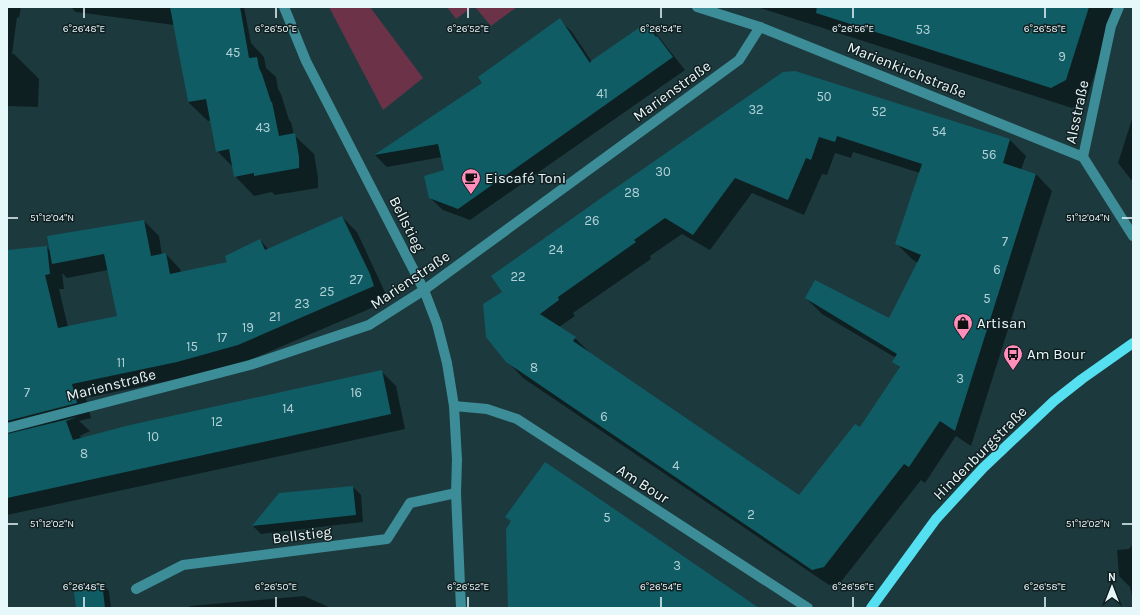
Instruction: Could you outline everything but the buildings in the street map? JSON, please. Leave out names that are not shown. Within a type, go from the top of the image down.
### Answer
[{"type":"main road","name":"Hindenburgstraße","points":[[871,608],[936,518],[982,468],[1054,401],[1133,343]]},
{"type":"street","name":"Bellstieg","points":[[284,7],[306,61],[424,290],[437,324],[447,363],[454,406],[457,460],[456,493],[460,608]]},
{"type":"street","name":"Marienkirchstraße","points":[[697,7],[760,27],[1083,157]]},
{"type":"street","name":"Alsstraße","points":[[1120,7],[1111,26],[1083,157],[1133,236]]},
{"type":"street","name":"Marienstraße","points":[[7,428],[250,365],[369,325],[424,290],[740,60],[760,27]]},
{"type":"street","name":"Am Bour","points":[[454,406],[488,409],[517,419],[808,608]]},
{"type":"street","name":"Bellstieg","points":[[136,589],[183,565],[387,540],[410,503],[456,493]]},
{"type":"shaded area","points":[[329,7],[370,7],[423,78],[383,110]]},
{"type":"shaded area","points":[[447,7],[472,7],[456,19]]},
{"type":"shaded area","points":[[475,7],[517,7],[491,26]]},
{"type":"place","name":"Eiscafé Toni","points":[[471,195]]},
{"type":"place","name":"Artisan","points":[[963,340]]},
{"type":"place","name":"Am Bour","points":[[1013,371]]}]
